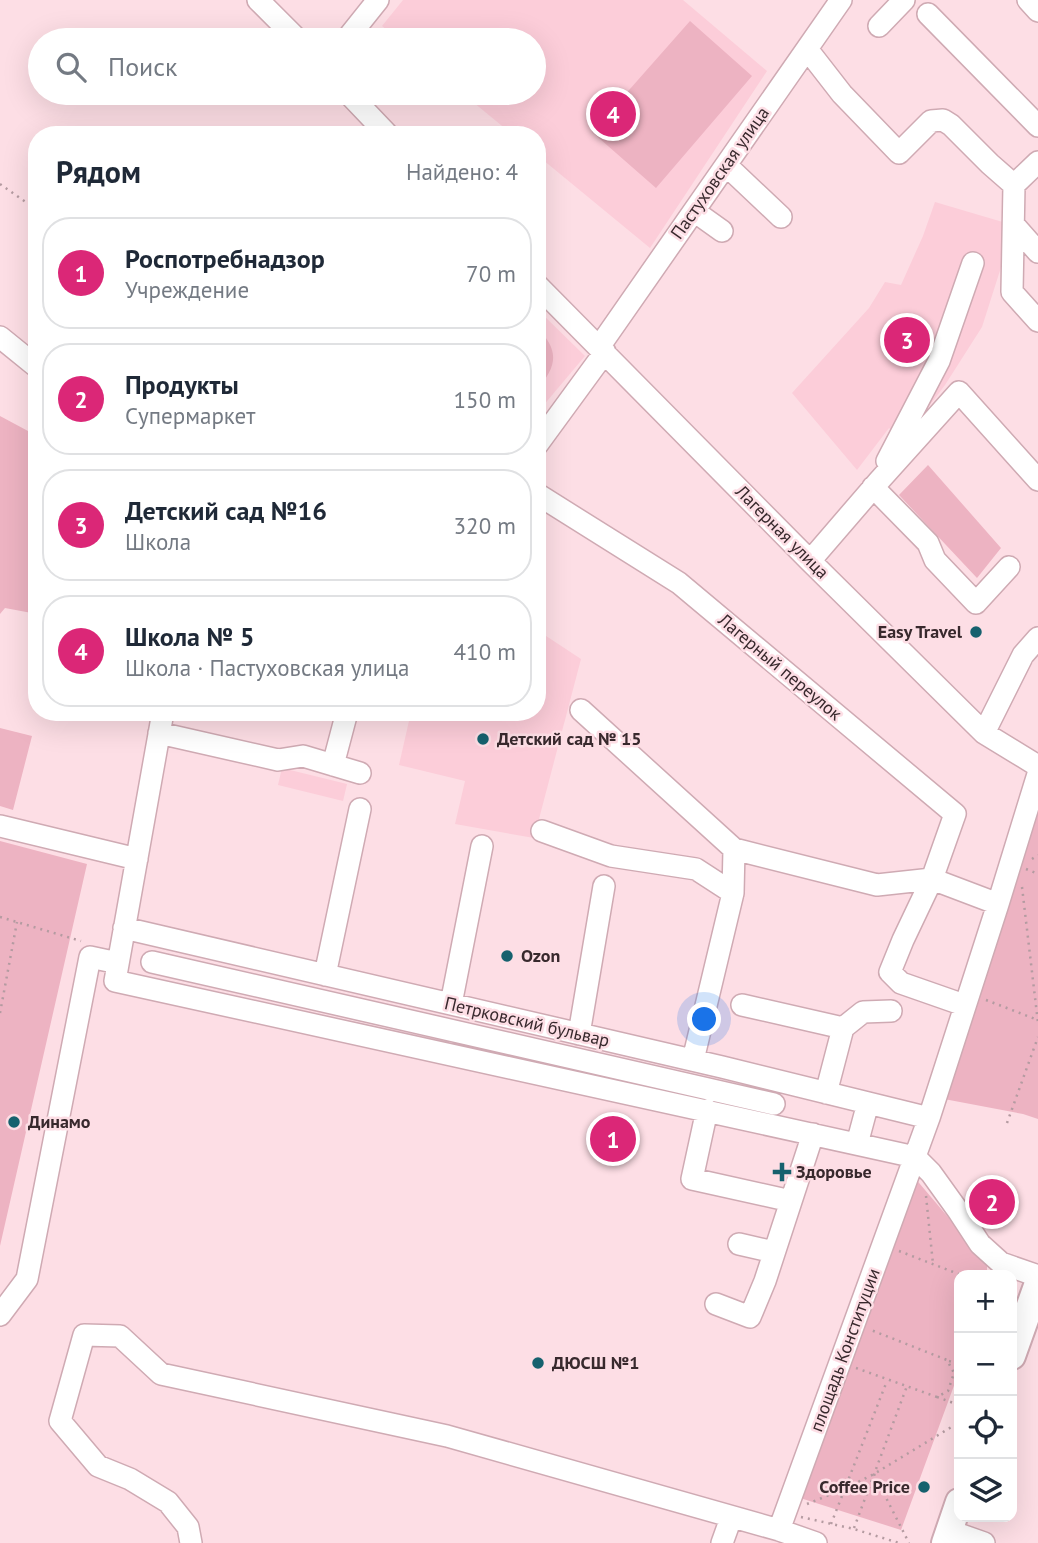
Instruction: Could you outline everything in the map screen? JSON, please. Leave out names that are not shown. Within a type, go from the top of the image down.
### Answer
[{"type":"main road","points":[[1017,1342],[1038,1283]]},
{"type":"main road","points":[[947,1537],[954,1517]]},
{"type":"street","points":[[258,0],[286,28]]},
{"type":"street","points":[[356,28],[378,0]]},
{"type":"street","name":"Пастуховская улица","points":[[546,432],[694,211],[841,0]]},
{"type":"street","points":[[879,26],[904,0]]},
{"type":"street","points":[[1028,0],[1038,11]]},
{"type":"street","points":[[928,14],[1038,126]]},
{"type":"street","points":[[807,49],[842,94],[899,152],[931,121],[943,120],[1014,185]]},
{"type":"street","points":[[359,105],[379,126]]},
{"type":"street","points":[[1038,162],[1014,185],[1012,292],[1038,321]]},
{"type":"street","points":[[726,165],[780,217]]},
{"type":"street","points":[[694,211],[722,231]]},
{"type":"street","points":[[1014,225],[1038,252]]},
{"type":"street","points":[[876,485],[939,361],[974,263]]},
{"type":"street","name":"Лагерная улица","points":[[546,294],[984,733],[1038,766]]},
{"type":"street","points":[[0,337],[28,360]]},
{"type":"street","points":[[810,561],[959,392],[1038,480]]},
{"type":"street","points":[[876,485],[928,543],[935,560],[976,603],[1009,567]]},
{"type":"street","name":"Лагерный переулок","points":[[546,500],[679,583],[956,814],[932,879]]},
{"type":"street","points":[[984,733],[1031,659],[1038,638]]},
{"type":"street","points":[[581,710],[734,849],[877,885],[932,879],[998,904]]},
{"type":"street","points":[[334,765],[345,721]]},
{"type":"street","points":[[116,972],[161,723],[257,756],[278,760],[303,756],[360,773]]},
{"type":"street","points":[[929,1118],[1038,774]]},
{"type":"street","points":[[325,975],[360,809]]},
{"type":"street","points":[[0,826],[137,859]]},
{"type":"street","points":[[542,831],[611,856],[696,869],[733,893]]},
{"type":"street","points":[[451,1004],[482,846]]},
{"type":"street","points":[[694,1060],[733,893],[734,849]]},
{"type":"street","points":[[932,879],[890,972],[901,983],[966,999]]},
{"type":"street","points":[[579,1034],[604,886]]},
{"type":"street","name":"Петрковский бульвар","points":[[124,928],[694,1060],[929,1118]]},
{"type":"street","points":[[0,1315],[27,1279],[90,957],[116,972],[706,1110],[772,1114]]},
{"type":"street","points":[[152,962],[772,1114],[813,1134],[857,1144],[920,1165],[959,1212],[979,1244],[1001,1264],[1038,1276]]},
{"type":"street","points":[[742,1005],[843,1028]]},
{"type":"street","points":[[826,1093],[843,1028],[863,1012],[891,1011]]},
{"type":"street","points":[[857,1144],[868,1103]]},
{"type":"street","points":[[706,1110],[692,1179],[790,1201]]},
{"type":"street","name":"площадь Конституции","points":[[787,1530],[883,1244],[920,1165],[929,1118]]},
{"type":"street","points":[[716,1304],[750,1317],[813,1134]]},
{"type":"street","points":[[739,1244],[774,1252]]},
{"type":"street","points":[[191,1543],[188,1527],[168,1502],[130,1479],[98,1466],[60,1421],[84,1335],[120,1336],[161,1374],[447,1436],[732,1518],[787,1530],[817,1543]]},
{"type":"street","points":[[722,1543],[732,1518]]},
{"type":"street","points":[[947,1537],[984,1543]]},
{"type":"path","points":[[0,184],[28,204]]},
{"type":"path","points":[[1031,871],[1038,874]]},
{"type":"path","points":[[966,999],[1038,1021],[1021,879]]},
{"type":"path","points":[[0,917],[84,942]]},
{"type":"path","points":[[0,1013],[18,922]]},
{"type":"path","points":[[1007,1123],[1038,1037]]},
{"type":"path","points":[[920,1165],[933,1264]]},
{"type":"path","points":[[883,1244],[954,1272]]},
{"type":"path","points":[[855,1324],[954,1362]]},
{"type":"path","points":[[937,1397],[948,1391],[954,1373],[947,1360]]},
{"type":"path","points":[[841,1363],[954,1403]]},
{"type":"path","points":[[831,1524],[887,1380]]},
{"type":"path","points":[[854,1529],[907,1387]]},
{"type":"path","points":[[800,1506],[874,1474],[954,1425]]},
{"type":"path","points":[[874,1474],[909,1543]]},
{"type":"path","points":[[787,1530],[831,1524],[899,1543]]},
{"type":"shaded area","points":[[403,0],[683,0],[767,71],[650,248],[546,162],[546,126],[502,126],[477,105],[546,105],[546,28],[382,26]]},
{"type":"shaded area","points":[[690,21],[752,76],[656,188],[592,132]]},
{"type":"shaded area","points":[[935,202],[1006,223],[1004,258],[982,327],[945,385],[903,441],[889,428],[857,470],[792,393],[869,308],[885,282],[901,285]]},
{"type":"shaded area","points":[[546,318],[585,356],[546,402]]},
{"type":"shaded area","points":[[546,339],[553,358],[546,378]]},
{"type":"shaded area","points":[[0,416],[28,431],[28,612],[5,608],[0,614]]},
{"type":"shaded area","points":[[928,465],[1001,548],[977,578],[899,495]]},
{"type":"shaded area","name":"Детский сад № 15","points":[[546,636],[581,659],[534,838],[455,824],[465,781],[399,765],[409,721],[546,721]]},
{"type":"shaded area","points":[[0,728],[32,736],[13,810],[0,806]]},
{"type":"shaded area","points":[[282,768],[347,784],[343,801],[278,785]]},
{"type":"shaded area","points":[[1038,798],[1038,1119],[944,1099]]},
{"type":"shaded area","name":"Динамо","points":[[0,841],[87,864],[0,1246]]},
{"type":"shaded area","points":[[914,1177],[987,1263],[987,1270],[954,1270],[954,1386],[901,1530],[797,1497]]},
{"type":"place","name":"Школа № 5","points":[[613,114]]},
{"type":"place","name":"Детский сад №16","points":[[907,340]]},
{"type":"place","name":"Easy Travel","points":[[976,632]]},
{"type":"place","name":"Детский сад № 15","points":[[483,739]]},
{"type":"place","name":"Ozon","points":[[507,956]]},
{"type":"place","name":"Динамо","points":[[14,1122]]},
{"type":"place","name":"Роспотребнадзор","points":[[613,1139]]},
{"type":"place","name":"Здоровье","points":[[782,1172]]},
{"type":"place","name":"Продукты","points":[[992,1202]]},
{"type":"place","name":"ДЮСШ №1","points":[[538,1363]]},
{"type":"place","name":"Coffee Price","points":[[924,1487]]}]
